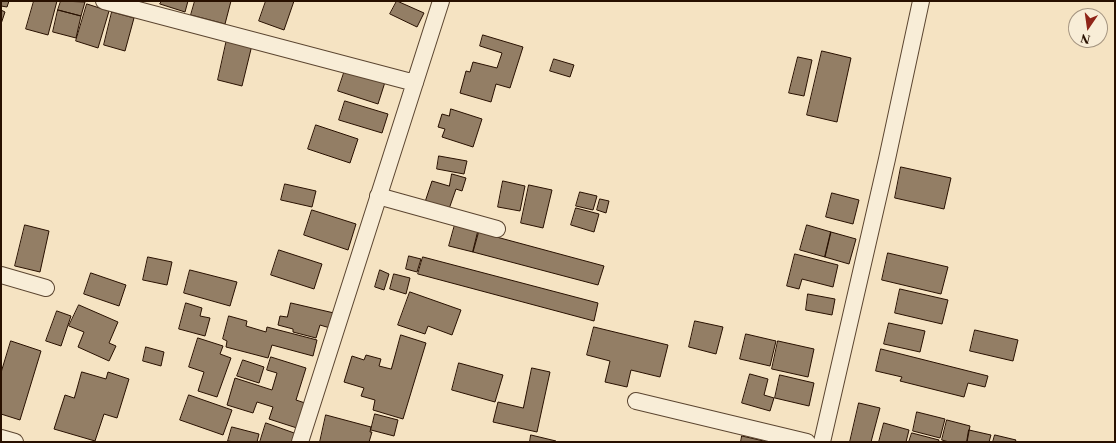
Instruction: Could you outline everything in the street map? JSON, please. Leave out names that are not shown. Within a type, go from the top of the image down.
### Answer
[{"type":"street","points":[[104,1],[415,83]]},
{"type":"street","points":[[300,442],[441,1]]},
{"type":"street","points":[[822,442],[887,159],[921,1]]},
{"type":"street","points":[[378,196],[497,229]]},
{"type":"street","points":[[1,275],[46,288]]},
{"type":"street","points":[[636,401],[807,442]]},
{"type":"street","points":[[1,438],[15,442]]},
{"type":"building","points":[[1,1],[9,1],[7,7],[1,6]]},
{"type":"building","points":[[34,1],[57,1],[48,35],[26,29]]},
{"type":"building","points":[[61,1],[85,2],[81,16],[58,10]]},
{"type":"building","points":[[162,1],[188,1],[185,12],[160,4]]},
{"type":"building","points":[[195,1],[231,1],[225,24],[191,15]]},
{"type":"building","points":[[266,1],[294,1],[284,30],[259,21]]},
{"type":"building","points":[[397,1],[424,13],[417,27],[390,14]]},
{"type":"building","points":[[87,4],[109,11],[98,48],[76,41]]},
{"type":"building","points":[[1,10],[5,12],[1,24]]},
{"type":"building","points":[[58,10],[81,16],[76,38],[53,32]]},
{"type":"building","points":[[112,12],[134,18],[125,51],[104,45]]},
{"type":"building","points":[[483,35],[523,47],[510,88],[496,84],[491,102],[460,93],[466,71],[470,72],[473,62],[497,68],[502,53],[480,46]]},
{"type":"building","points":[[227,39],[252,45],[242,86],[218,80]]},
{"type":"building","points":[[822,51],[851,58],[837,122],[807,115]]},
{"type":"building","points":[[798,57],[812,60],[804,96],[789,93]]},
{"type":"building","points":[[554,59],[574,65],[570,77],[550,71]]},
{"type":"building","points":[[346,67],[386,79],[378,104],[338,91]]},
{"type":"building","points":[[345,101],[388,114],[382,133],[339,120]]},
{"type":"building","points":[[451,109],[482,119],[473,147],[442,137],[445,129],[438,127],[442,114],[449,116]]},
{"type":"building","points":[[316,125],[358,139],[350,163],[308,149]]},
{"type":"building","points":[[439,156],[467,161],[464,174],[437,169]]},
{"type":"building","points":[[901,167],[951,178],[944,209],[895,198]]},
{"type":"building","points":[[452,174],[466,178],[462,191],[456,189],[449,209],[425,202],[432,181],[449,186]]},
{"type":"building","points":[[503,181],[525,186],[520,211],[498,207]]},
{"type":"building","points":[[285,184],[316,191],[312,207],[281,200]]},
{"type":"building","points":[[529,185],[552,190],[543,228],[521,223]]},
{"type":"building","points":[[580,192],[597,196],[593,210],[576,206]]},
{"type":"building","points":[[832,193],[859,200],[853,224],[826,217]]},
{"type":"building","points":[[600,199],[609,201],[606,213],[597,210]]},
{"type":"building","points":[[576,208],[599,214],[594,232],[571,225]]},
{"type":"building","points":[[312,210],[356,224],[348,250],[304,235]]},
{"type":"building","points":[[456,221],[480,227],[473,252],[449,246]]},
{"type":"building","points":[[25,225],[49,231],[40,272],[15,266]]},
{"type":"building","points":[[807,225],[831,232],[825,257],[800,250]]},
{"type":"building","points":[[478,232],[604,266],[598,285],[473,252]]},
{"type":"building","points":[[831,232],[856,239],[849,264],[825,257]]},
{"type":"building","points":[[279,250],[322,264],[314,289],[271,275]]},
{"type":"building","points":[[888,253],[948,267],[941,294],[882,280]]},
{"type":"building","points":[[795,254],[838,265],[833,287],[802,279],[799,289],[787,286]]},
{"type":"building","points":[[409,256],[421,259],[417,272],[406,269]]},
{"type":"building","points":[[148,257],[172,262],[167,285],[143,280]]},
{"type":"building","points":[[423,257],[598,303],[594,321],[418,274]]},
{"type":"building","points":[[190,270],[237,282],[230,306],[184,293]]},
{"type":"building","points":[[380,270],[389,274],[384,290],[375,287]]},
{"type":"building","points":[[91,273],[126,285],[119,306],[84,294]]},
{"type":"building","points":[[394,274],[410,278],[406,294],[390,289]]},
{"type":"building","points":[[900,289],[948,300],[942,324],[895,313]]},
{"type":"building","points":[[410,292],[461,310],[452,335],[428,326],[425,334],[398,325]]},
{"type":"building","points":[[808,294],[835,299],[832,315],[806,310]]},
{"type":"building","points":[[186,303],[202,308],[200,316],[210,318],[205,336],[179,329]]},
{"type":"building","points":[[291,303],[334,313],[330,328],[320,325],[316,338],[293,332],[293,329],[278,325],[280,316],[287,317]]},
{"type":"building","points":[[79,305],[118,322],[109,343],[116,346],[109,361],[78,347],[84,332],[69,326]]},
{"type":"building","points":[[57,311],[71,316],[61,346],[46,341]]},
{"type":"building","points":[[229,316],[247,321],[246,326],[266,332],[267,327],[317,340],[313,356],[272,345],[268,358],[226,347],[227,341],[223,339]]},
{"type":"building","points":[[695,321],[723,327],[716,354],[689,347]]},
{"type":"building","points":[[889,323],[925,331],[920,352],[884,344]]},
{"type":"building","points":[[594,327],[668,345],[660,377],[631,370],[627,387],[605,382],[610,361],[587,355]]},
{"type":"building","points":[[975,330],[1018,340],[1013,361],[970,351]]},
{"type":"building","points":[[746,334],[776,341],[770,366],[740,359]]},
{"type":"building","points":[[401,335],[426,343],[403,419],[373,410],[375,400],[361,396],[364,388],[344,382],[352,356],[364,360],[366,355],[381,359],[379,366],[391,369]]},
{"type":"building","points":[[198,338],[223,346],[220,354],[231,358],[217,397],[198,391],[204,372],[189,367]]},
{"type":"building","points":[[11,341],[41,351],[20,420],[1,414],[1,373]]},
{"type":"building","points":[[778,341],[814,349],[808,377],[772,369]]},
{"type":"building","points":[[146,347],[164,352],[161,366],[143,361]]},
{"type":"building","points":[[881,349],[988,376],[985,387],[968,383],[964,397],[900,381],[902,377],[876,371]]},
{"type":"building","points":[[271,357],[306,368],[296,400],[308,404],[300,429],[269,419],[273,407],[257,402],[253,413],[227,405],[235,378],[272,390],[277,373],[267,370]]},
{"type":"building","points":[[243,360],[264,367],[259,383],[237,376]]},
{"type":"building","points":[[459,363],[503,375],[495,402],[452,390]]},
{"type":"building","points":[[532,368],[550,372],[537,432],[493,422],[498,402],[523,408]]},
{"type":"building","points":[[82,372],[106,379],[108,372],[129,379],[117,418],[104,414],[95,441],[54,429],[65,395],[74,398]]},
{"type":"building","points":[[750,374],[768,379],[764,395],[774,398],[770,411],[742,403]]},
{"type":"building","points":[[780,375],[814,383],[809,406],[775,398]]},
{"type":"building","points":[[189,395],[232,410],[223,435],[180,420]]},
{"type":"building","points":[[859,403],[880,408],[871,442],[850,442]]},
{"type":"building","points":[[917,412],[945,419],[940,438],[913,431]]},
{"type":"building","points":[[375,414],[398,420],[394,436],[371,430]]},
{"type":"building","points":[[326,415],[371,427],[370,432],[372,432],[369,442],[320,442]]},
{"type":"building","points":[[947,420],[970,426],[967,442],[949,442],[942,440]]},
{"type":"building","points":[[266,423],[297,434],[294,442],[260,442]]},
{"type":"building","points":[[884,423],[909,430],[906,442],[879,442]]},
{"type":"building","points":[[232,427],[259,434],[257,442],[228,441]]},
{"type":"building","points":[[969,430],[991,435],[989,442],[967,442]]},
{"type":"building","points":[[912,433],[939,440],[938,442],[909,442]]},
{"type":"building","points":[[531,435],[556,441],[530,442]]},
{"type":"building","points":[[995,435],[1016,440],[1015,442],[993,442]]},
{"type":"building","points":[[742,436],[768,442],[741,442]]}]
